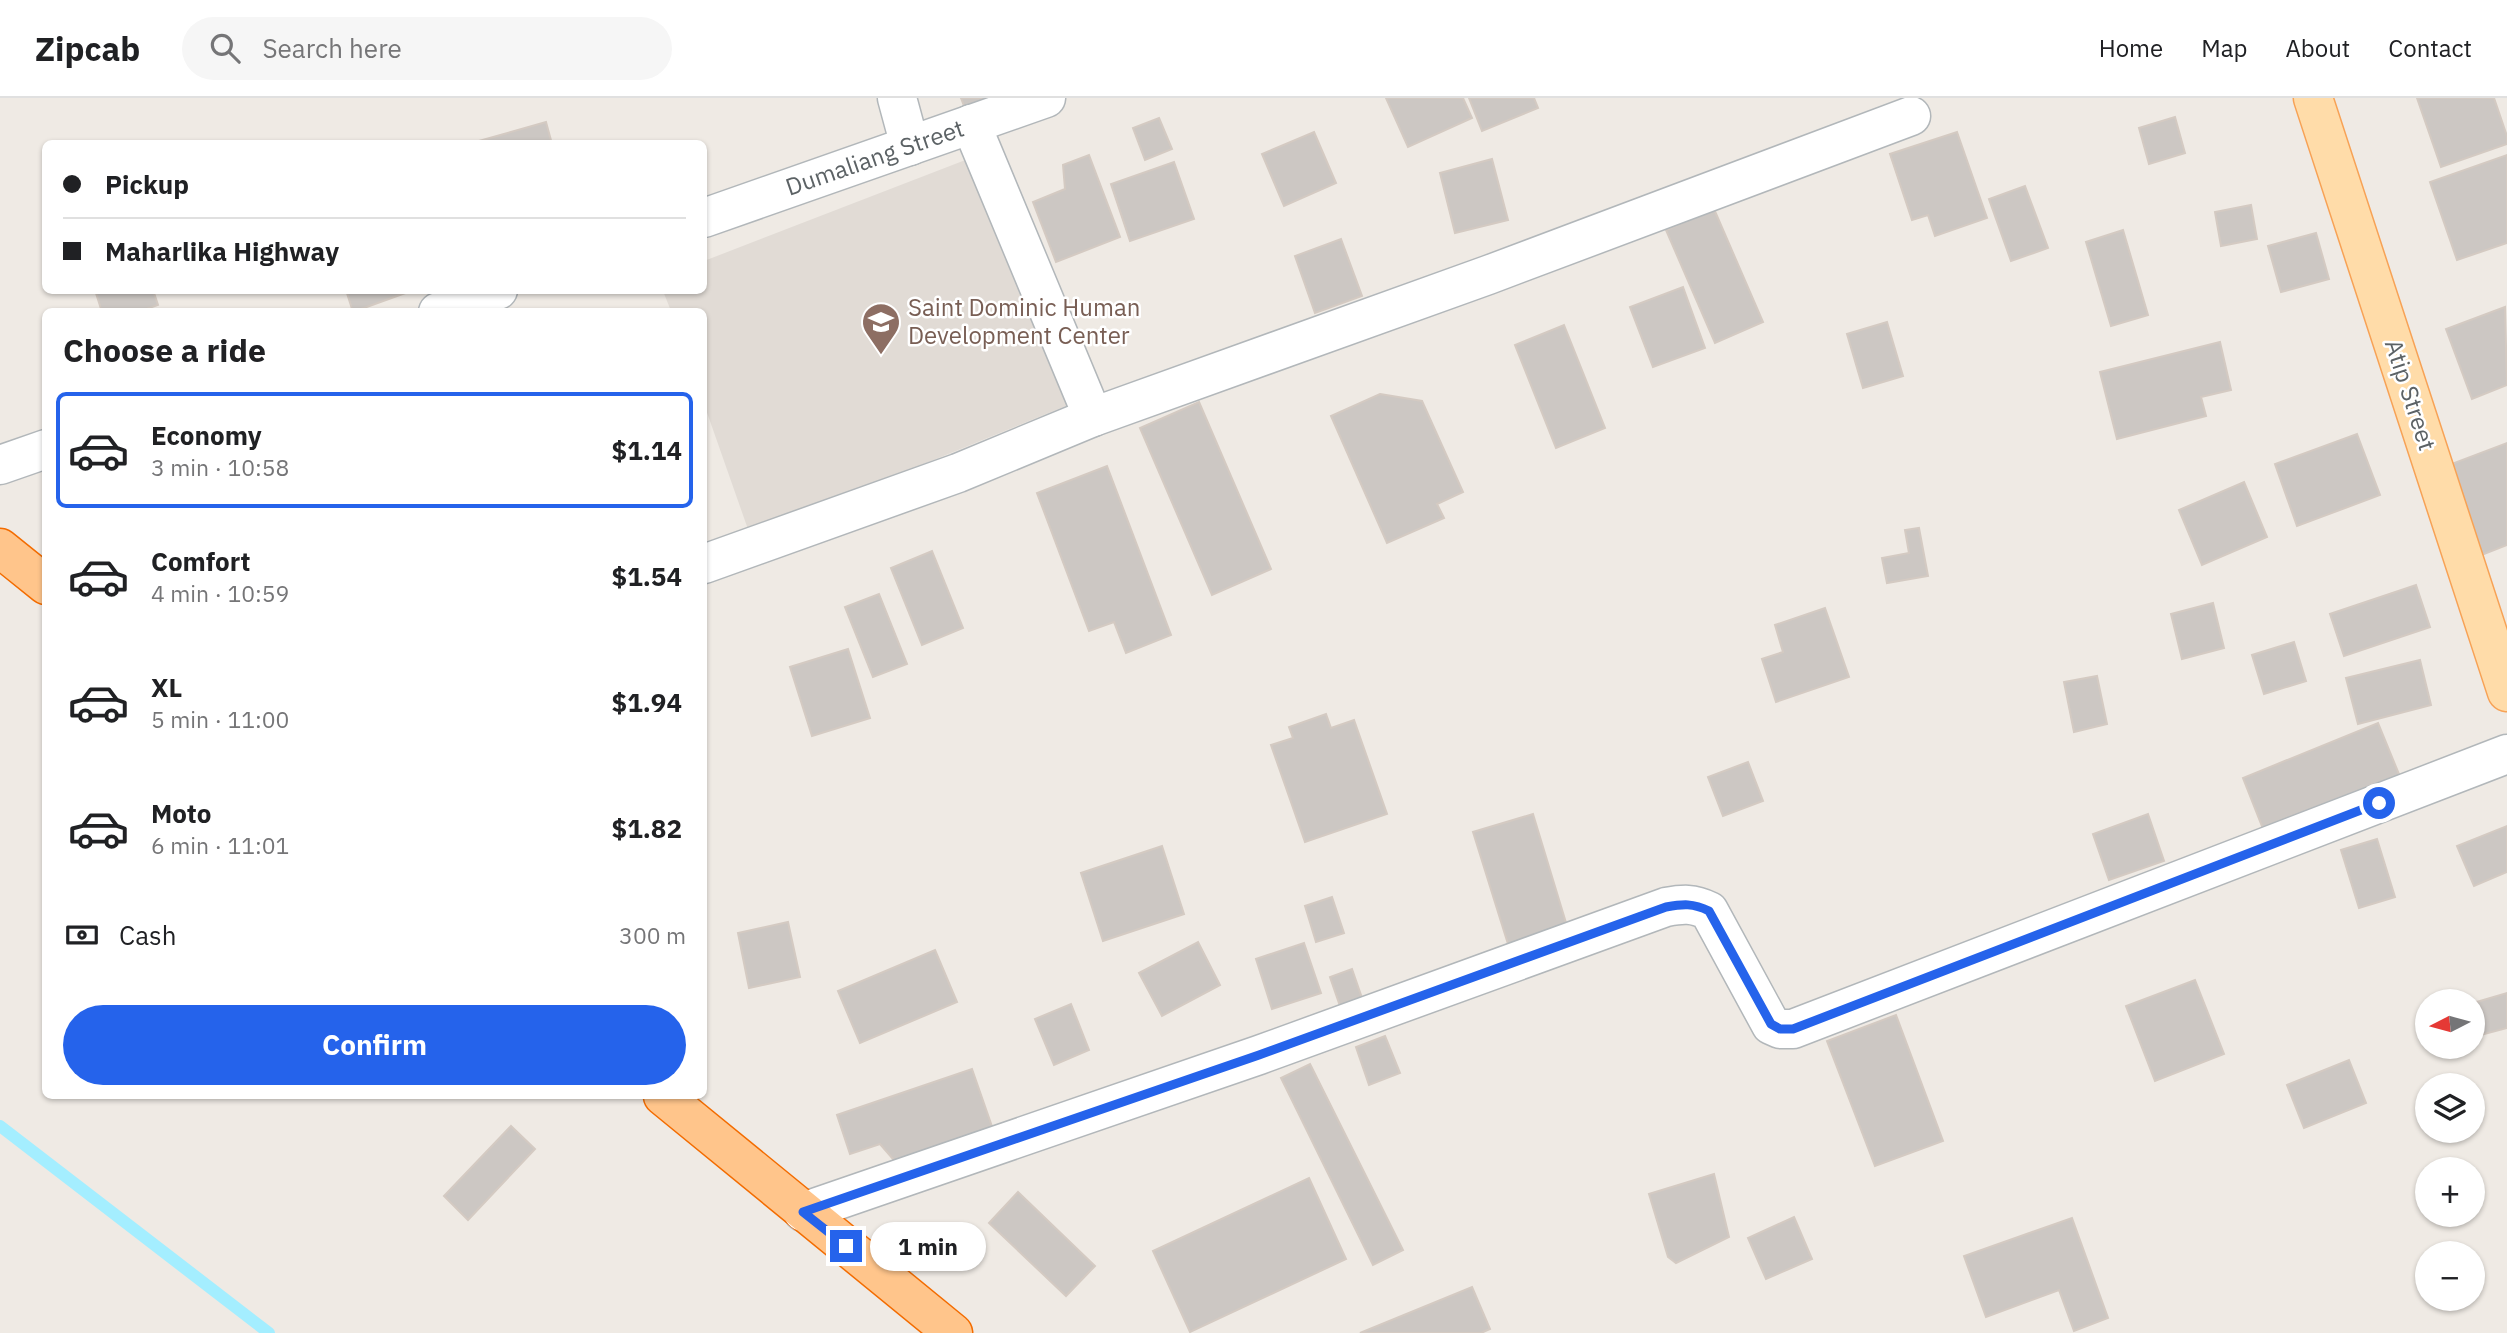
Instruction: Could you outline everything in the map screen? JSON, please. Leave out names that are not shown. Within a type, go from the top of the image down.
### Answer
[{"type":"highway","points":[[0,548],[42,582]]},
{"type":"highway","points":[[667,1099],[953,1333]]},
{"type":"main road","name":"Atip Street","points":[[2313,98],[2507,692]]},
{"type":"street","points":[[897,98],[911,146]]},
{"type":"street","name":"Dumaliang Street","points":[[707,217],[1046,98]]},
{"type":"street","points":[[707,563],[958,473],[1093,417],[1488,275],[1911,116]]},
{"type":"street","points":[[971,124],[1093,417]]},
{"type":"street","points":[[449,308],[487,294]]},
{"type":"street","points":[[0,465],[42,450]]},
{"type":"street","points":[[803,1212],[1246,1059],[1666,907],[1682,904],[1696,904],[1709,911],[1771,1024],[1780,1029],[1793,1029],[2507,754]]},
{"type":"shaded area","name":"Saint Dominic Human Development Center","points":[[968,159],[1078,401],[750,535],[707,413],[707,308],[670,308],[664,294],[707,294],[707,260]]},
{"type":"building","points":[[961,98],[1004,98],[966,111]]},
{"type":"building","points":[[1386,98],[1463,98],[1472,118],[1408,147]]},
{"type":"building","points":[[1469,98],[1534,98],[1538,108],[1482,131]]},
{"type":"building","points":[[2417,98],[2494,98],[2507,136],[2507,144],[2441,167]]},
{"type":"building","points":[[2175,117],[2185,153],[2149,164],[2139,128]]},
{"type":"building","points":[[1159,118],[1172,149],[1145,160],[1133,128]]},
{"type":"building","points":[[546,122],[551,140],[483,140]]},
{"type":"building","points":[[1314,132],[1336,183],[1284,206],[1262,154]]},
{"type":"building","points":[[1957,132],[1987,218],[1935,236],[1928,215],[1912,220],[1890,154]]},
{"type":"building","points":[[1089,155],[1120,237],[1056,262],[1033,202],[1065,189],[1063,165]]},
{"type":"building","points":[[2507,155],[2507,243],[2457,260],[2430,182]]},
{"type":"building","points":[[1492,159],[1508,220],[1455,233],[1440,173]]},
{"type":"building","points":[[1174,162],[1194,219],[1130,241],[1111,184]]},
{"type":"building","points":[[2025,186],[2048,248],[2011,261],[1989,199]]},
{"type":"building","points":[[2251,205],[2257,239],[2221,246],[2215,212]]},
{"type":"building","points":[[1714,209],[1763,322],[1715,343],[1666,230]]},
{"type":"building","points":[[2123,230],[2148,315],[2111,326],[2086,242]]},
{"type":"building","points":[[2316,233],[2329,279],[2281,292],[2268,246]]},
{"type":"building","points":[[1341,239],[1362,296],[1315,313],[1295,256]]},
{"type":"building","points":[[1683,287],[1705,348],[1653,367],[1630,307]]},
{"type":"building","points":[[96,294],[154,294],[158,305],[149,308],[101,308]]},
{"type":"building","points":[[347,294],[403,294],[364,308],[352,308]]},
{"type":"building","points":[[2505,307],[2507,385],[2472,399],[2446,329]]},
{"type":"building","points":[[1887,322],[1903,376],[1863,388],[1847,334]]},
{"type":"building","points":[[1564,325],[1605,428],[1556,448],[1515,345]]},
{"type":"building","points":[[2220,342],[2231,390],[2201,397],[2206,416],[2117,439],[2100,372]]},
{"type":"building","points":[[1380,394],[1422,401],[1463,492],[1437,504],[1444,518],[1387,543],[1331,416]]},
{"type":"building","points":[[1199,402],[1271,569],[1212,595],[1140,428]]},
{"type":"building","points":[[2357,434],[2380,495],[2297,526],[2275,464]]},
{"type":"building","points":[[2507,443],[2507,545],[2474,558],[2441,468]]},
{"type":"building","points":[[1107,466],[1171,635],[1126,653],[1114,622],[1089,631],[1037,493]]},
{"type":"building","points":[[2244,482],[2267,537],[2202,565],[2179,510]]},
{"type":"building","points":[[1919,528],[1928,576],[1887,583],[1882,558],[1909,553],[1905,530]]},
{"type":"building","points":[[932,551],[963,628],[922,645],[891,568]]},
{"type":"building","points":[[2416,585],[2430,627],[2344,656],[2330,614]]},
{"type":"building","points":[[879,594],[907,664],[873,677],[845,607]]},
{"type":"building","points":[[2213,603],[2224,648],[2182,659],[2171,614]]},
{"type":"building","points":[[1825,608],[1849,677],[1776,702],[1762,659],[1783,652],[1775,625]]},
{"type":"building","points":[[2294,642],[2306,681],[2264,694],[2252,655]]},
{"type":"building","points":[[848,649],[870,718],[812,736],[790,667]]},
{"type":"building","points":[[2420,660],[2431,705],[2358,724],[2346,678]]},
{"type":"building","points":[[2097,676],[2107,724],[2074,732],[2064,682]]},
{"type":"building","points":[[1326,714],[1331,728],[1354,720],[1387,814],[1305,842],[1271,745],[1293,738],[1289,727]]},
{"type":"building","points":[[2378,723],[2403,784],[2267,839],[2243,778]]},
{"type":"building","points":[[1748,762],[1763,801],[1723,816],[1708,777]]},
{"type":"building","points":[[1533,814],[1567,926],[1508,944],[1473,832]]},
{"type":"building","points":[[2148,814],[2164,861],[2109,880],[2093,834]]},
{"type":"building","points":[[2507,826],[2507,872],[2474,886],[2457,846]]},
{"type":"building","points":[[2377,839],[2395,897],[2359,908],[2341,850]]},
{"type":"building","points":[[1162,846],[1184,914],[1103,941],[1081,873]]},
{"type":"building","points":[[1332,897],[1344,933],[1316,942],[1305,906]]},
{"type":"building","points":[[788,922],[800,977],[749,988],[738,933]]},
{"type":"building","points":[[1198,942],[1220,985],[1162,1016],[1139,973]]},
{"type":"building","points":[[1304,943],[1321,993],[1272,1009],[1256,959]]},
{"type":"building","points":[[935,950],[957,1002],[860,1043],[838,991]]},
{"type":"building","points":[[1352,969],[1363,1001],[1341,1009],[1330,977]]},
{"type":"building","points":[[2195,980],[2224,1054],[2155,1081],[2126,1006]]},
{"type":"building","points":[[2507,993],[2507,1028],[2485,1034],[2485,999]]},
{"type":"building","points":[[1071,1004],[1089,1050],[1054,1065],[1035,1019]]},
{"type":"building","points":[[1896,1015],[1943,1141],[1875,1166],[1827,1041]]},
{"type":"building","points":[[1385,1036],[1400,1073],[1369,1085],[1356,1047]]},
{"type":"building","points":[[2349,1060],[2366,1103],[2304,1128],[2287,1085]]},
{"type":"building","points":[[1310,1064],[1403,1250],[1373,1265],[1281,1078]]},
{"type":"building","points":[[972,1069],[995,1135],[900,1167],[880,1144],[850,1154],[837,1115]]},
{"type":"building","points":[[511,1126],[535,1149],[468,1220],[444,1196]]},
{"type":"building","points":[[1714,1174],[1729,1237],[1676,1263],[1668,1257],[1649,1194]]},
{"type":"building","points":[[1309,1178],[1346,1259],[1190,1332],[1153,1251]]},
{"type":"building","points":[[1018,1192],[1095,1266],[1066,1296],[989,1223]]},
{"type":"building","points":[[1794,1217],[1812,1259],[1766,1279],[1748,1238]]},
{"type":"building","points":[[2072,1218],[2108,1318],[2074,1331],[2059,1290],[1986,1317],[1964,1256]]},
{"type":"building","points":[[1472,1287],[1490,1329],[1481,1333],[1360,1333]]},
{"type":"waterway","points":[[0,1126],[269,1333]]},
{"type":"place","name":"Saint Dominic Human Development Center","points":[[881,356]]},
{"type":"route","points":[[846,1246],[803,1212],[1259,1055],[1666,907],[1696,904],[1709,911],[1771,1024],[1780,1029],[1793,1029],[2379,803]]}]
